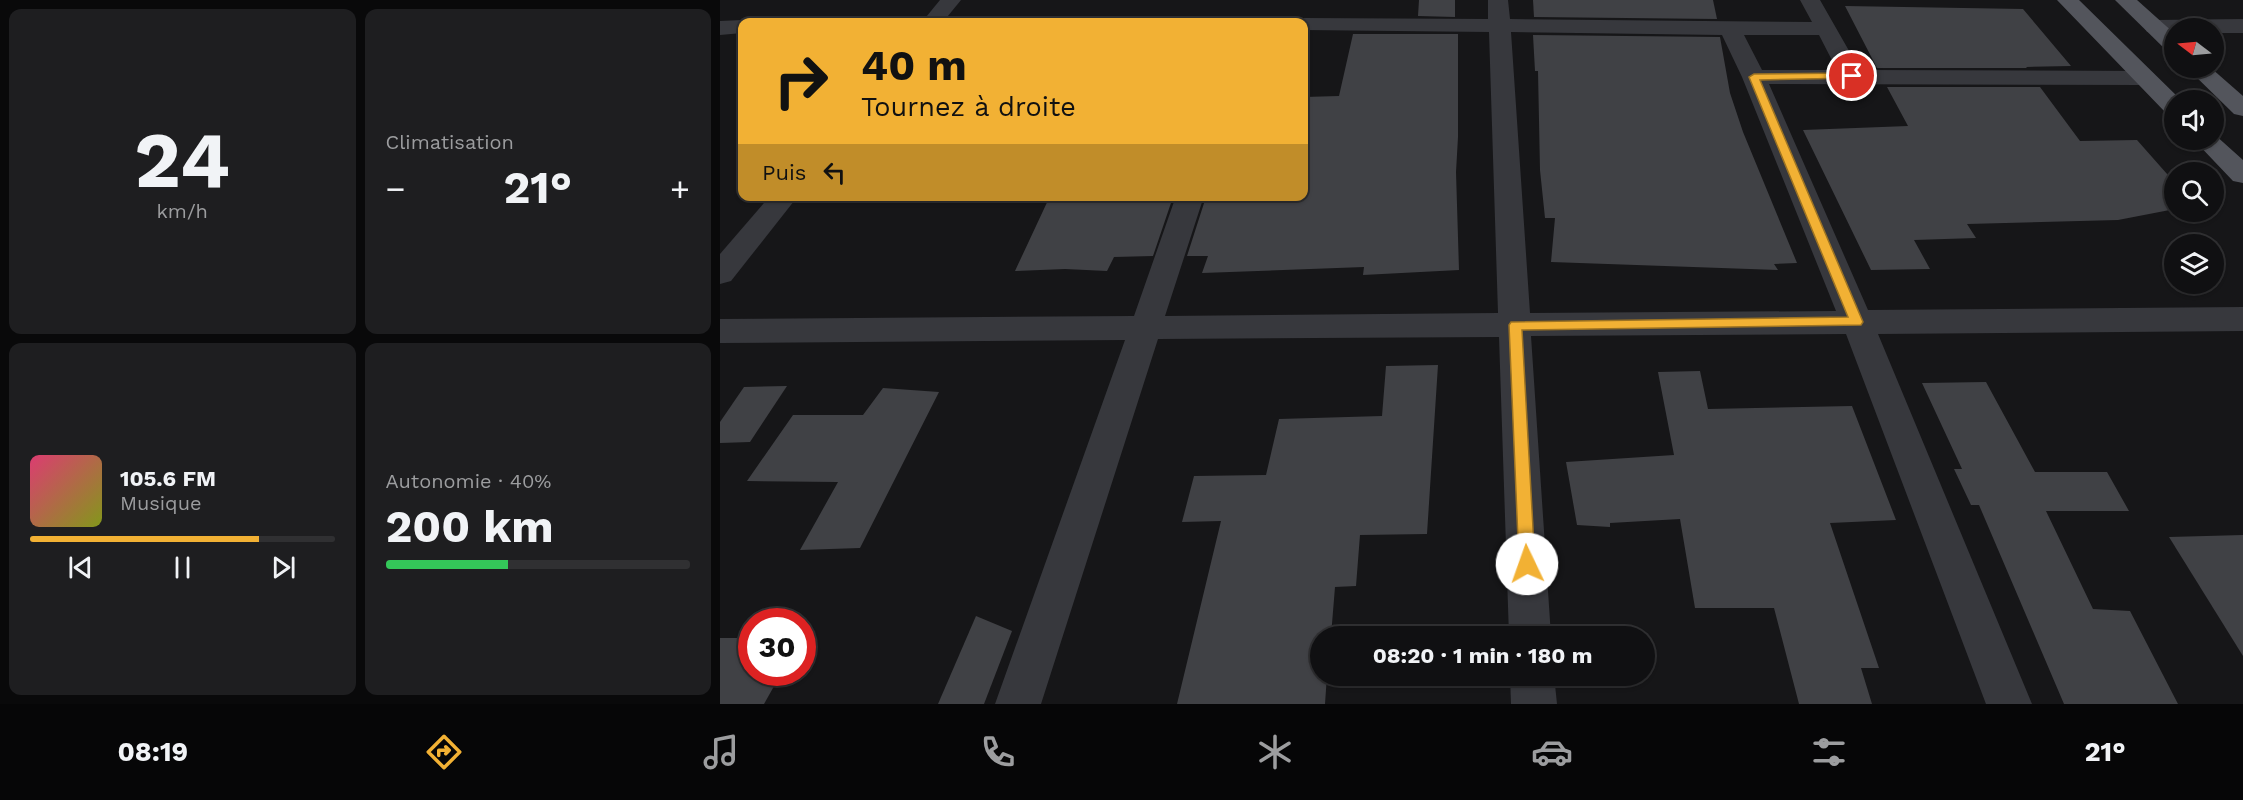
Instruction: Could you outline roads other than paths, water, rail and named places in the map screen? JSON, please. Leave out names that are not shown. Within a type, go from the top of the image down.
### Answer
[{"type":"main road","points":[[2067,0],[2164,97]]},
{"type":"main road","points":[[2125,0],[2164,36]]},
{"type":"main road","points":[[2209,78],[2243,109]]},
{"type":"main road","points":[[2217,150],[2243,175]]},
{"type":"street","points":[[935,18],[951,0]]},
{"type":"street","points":[[1810,0],[1852,76]]},
{"type":"street","points":[[1308,24],[1498,13],[1730,29],[1826,29]]},
{"type":"street","points":[[1498,13],[1530,626]]},
{"type":"street","points":[[2155,27],[2243,26]]},
{"type":"street","points":[[720,28],[738,27]]},
{"type":"street","points":[[1730,29],[1754,77],[1857,322],[2009,704]]},
{"type":"street","points":[[1754,77],[2145,78]]},
{"type":"street","points":[[720,274],[781,201]]},
{"type":"street","points":[[1018,704],[1188,201]]},
{"type":"street","points":[[720,331],[2243,319]]},
{"type":"street","points":[[1533,686],[1534,704]]}]
